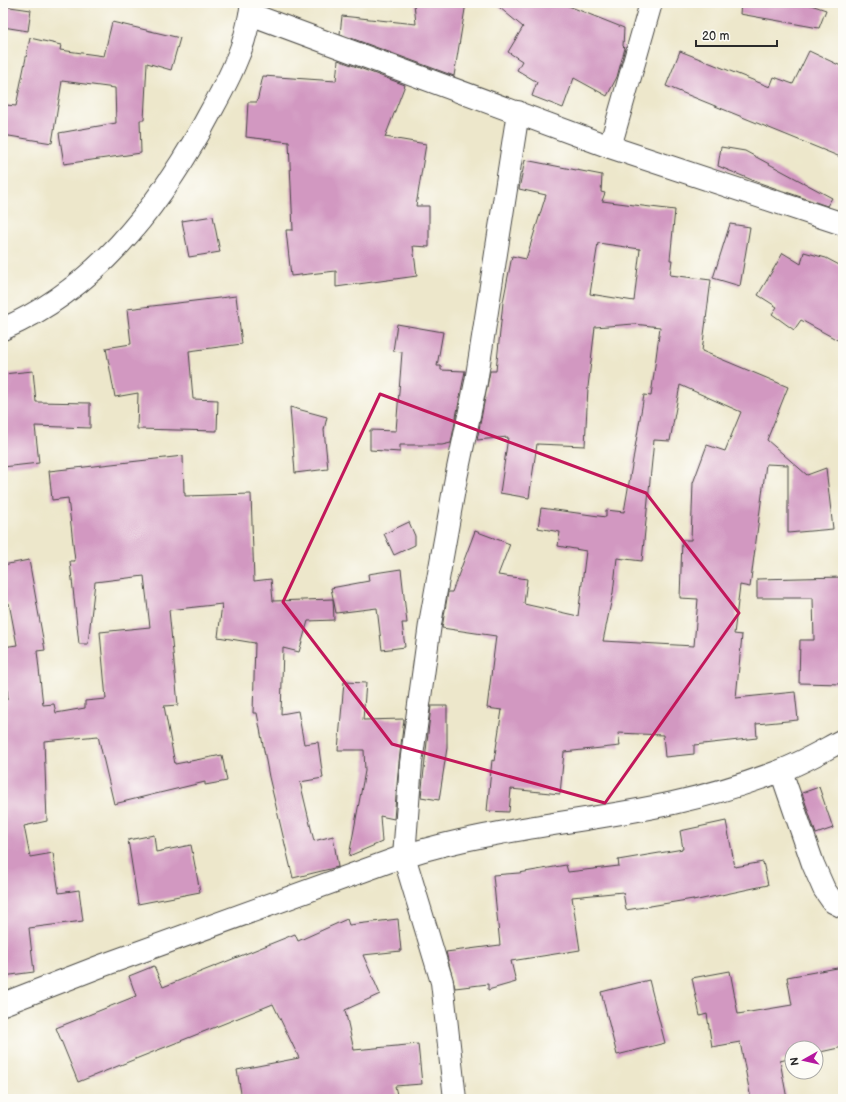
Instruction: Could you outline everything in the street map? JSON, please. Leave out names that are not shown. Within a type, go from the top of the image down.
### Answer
[{"type":"street","points":[[610,147],[651,3]]},
{"type":"street","points":[[3,329],[62,297],[103,264],[132,233],[164,191],[218,99],[237,60],[251,9],[610,147],[843,224]]},
{"type":"street","points":[[455,1099],[442,982],[404,856],[411,763],[430,624],[456,478],[476,382],[518,112]]},
{"type":"street","points":[[3,1004],[108,963],[404,856],[436,846],[474,838],[672,804],[711,794],[781,771],[843,740]]},
{"type":"street","points":[[781,771],[813,864],[824,890],[833,902],[843,907]]},
{"type":"highlighted area","points":[[380,394],[646,493],[739,613],[605,803],[392,744],[283,602]]},
{"type":"building","points":[[414,3],[466,3],[454,76],[340,34],[342,16],[416,24]]},
{"type":"building","points":[[494,3],[561,3],[624,28],[623,46],[625,48],[617,77],[607,96],[574,78],[563,108],[532,96],[537,82],[517,70],[522,61],[508,52],[523,27]]},
{"type":"building","points":[[741,3],[805,3],[826,10],[819,28],[740,14]]},
{"type":"building","points":[[3,6],[31,10],[28,31],[3,27]]},
{"type":"building","points":[[112,22],[180,38],[171,70],[147,63],[144,120],[140,120],[141,153],[64,164],[59,133],[116,123],[115,88],[62,81],[52,143],[3,135],[6,105],[16,106],[30,38],[61,45],[60,50],[104,56]]},
{"type":"building","points":[[680,51],[770,87],[774,77],[793,84],[809,51],[843,67],[843,158],[666,86]]},
{"type":"building","points":[[338,60],[405,85],[385,137],[426,144],[416,206],[429,206],[429,247],[413,246],[417,276],[336,287],[336,271],[291,276],[286,230],[293,230],[289,142],[246,137],[248,102],[257,102],[263,76],[336,81]]},
{"type":"building","points":[[721,147],[745,151],[832,198],[827,206],[757,182],[718,166]]},
{"type":"building","points":[[525,160],[602,175],[601,192],[605,193],[602,201],[675,210],[670,275],[711,280],[702,351],[788,387],[767,440],[807,475],[826,468],[833,529],[788,533],[788,465],[766,464],[750,587],[740,585],[734,634],[742,635],[736,698],[795,692],[798,720],[756,724],[757,738],[694,745],[694,754],[665,757],[663,735],[618,733],[620,746],[564,752],[560,794],[511,789],[509,812],[487,811],[492,760],[494,761],[502,710],[487,708],[496,636],[442,628],[448,592],[452,592],[475,531],[510,544],[498,575],[527,579],[524,604],[578,616],[586,551],[558,546],[560,532],[538,528],[541,508],[606,517],[606,510],[624,512],[644,395],[651,396],[660,327],[634,324],[595,327],[588,387],[585,446],[537,444],[529,498],[500,493],[508,437],[477,440],[490,371],[496,371],[503,302],[512,256],[526,259],[546,195],[519,189]],"holes":[[[598,243],[640,249],[634,301],[590,294]],[[680,385],[741,412],[725,451],[707,445],[693,483],[691,540],[682,540],[680,598],[698,599],[694,646],[603,641],[613,593],[617,558],[642,561],[654,440],[670,441]]]},
{"type":"building","points":[[213,216],[220,252],[189,257],[182,221]]},
{"type":"building","points":[[730,224],[750,227],[740,286],[713,278]]},
{"type":"building","points":[[804,252],[826,258],[843,267],[843,343],[801,320],[794,330],[772,314],[777,307],[758,295],[783,253],[801,264]]},
{"type":"building","points":[[236,296],[242,344],[189,351],[193,399],[218,400],[217,431],[137,429],[138,393],[115,397],[106,348],[131,344],[127,309]]},
{"type":"building","points":[[397,324],[443,332],[437,366],[441,366],[441,370],[465,371],[451,443],[442,445],[400,445],[400,452],[370,450],[370,430],[396,431],[402,352],[393,351]]},
{"type":"building","points":[[33,371],[36,402],[90,403],[90,428],[35,426],[39,463],[3,467],[3,374]]},
{"type":"building","points":[[290,407],[327,417],[324,430],[328,469],[295,473]]},
{"type":"building","points":[[183,456],[185,496],[251,494],[254,581],[271,579],[273,601],[333,599],[334,620],[308,621],[299,652],[283,648],[281,714],[298,711],[304,744],[318,742],[323,778],[300,782],[314,841],[333,836],[338,867],[293,878],[269,777],[257,713],[253,713],[255,643],[218,637],[222,604],[169,610],[178,705],[164,706],[175,764],[222,755],[227,781],[205,785],[205,782],[114,804],[98,736],[44,741],[47,821],[24,826],[30,857],[53,853],[59,893],[79,890],[83,921],[29,928],[34,972],[3,976],[3,700],[8,699],[3,647],[17,645],[9,603],[3,604],[3,565],[29,560],[45,650],[37,651],[43,705],[54,704],[56,713],[85,708],[85,701],[106,699],[100,632],[150,627],[144,576],[95,582],[88,644],[79,644],[70,561],[75,561],[68,498],[52,500],[49,471]]},
{"type":"building","points":[[409,522],[415,536],[415,545],[394,555],[384,534]]},
{"type":"building","points":[[401,569],[407,623],[402,623],[405,647],[382,650],[377,608],[336,613],[331,588],[369,581],[368,574]]},
{"type":"building","points":[[843,577],[843,684],[799,683],[800,640],[814,640],[813,598],[757,598],[757,579]]},
{"type":"building","points":[[344,682],[366,683],[363,720],[404,719],[394,819],[380,816],[382,842],[349,856],[365,771],[364,750],[338,750]]},
{"type":"building","points":[[431,706],[447,706],[447,748],[439,800],[421,797]]},
{"type":"building","points":[[819,787],[833,828],[816,834],[802,793]]},
{"type":"building","points":[[726,821],[735,867],[763,862],[768,885],[693,901],[693,899],[626,910],[623,892],[572,897],[580,950],[511,961],[516,982],[488,990],[488,984],[455,988],[446,952],[500,945],[493,875],[519,873],[566,865],[568,872],[619,866],[618,860],[683,849],[680,831]]},
{"type":"building","points":[[154,835],[156,852],[191,845],[200,892],[138,904],[128,840]]},
{"type":"building","points":[[347,919],[349,925],[398,919],[401,951],[363,955],[380,994],[345,1010],[354,1050],[418,1044],[422,1084],[395,1086],[398,1099],[242,1099],[237,1070],[299,1058],[273,1004],[78,1082],[56,1028],[136,996],[129,976],[154,966],[163,987],[295,934],[298,941]]},
{"type":"building","points":[[843,967],[843,1047],[824,1051],[824,1040],[784,1040],[784,1060],[780,1061],[787,1099],[751,1099],[740,1042],[712,1047],[707,1014],[700,1016],[692,978],[730,971],[738,1014],[792,1005],[787,977]]},
{"type":"building","points":[[649,980],[665,1043],[617,1055],[601,992]]}]
